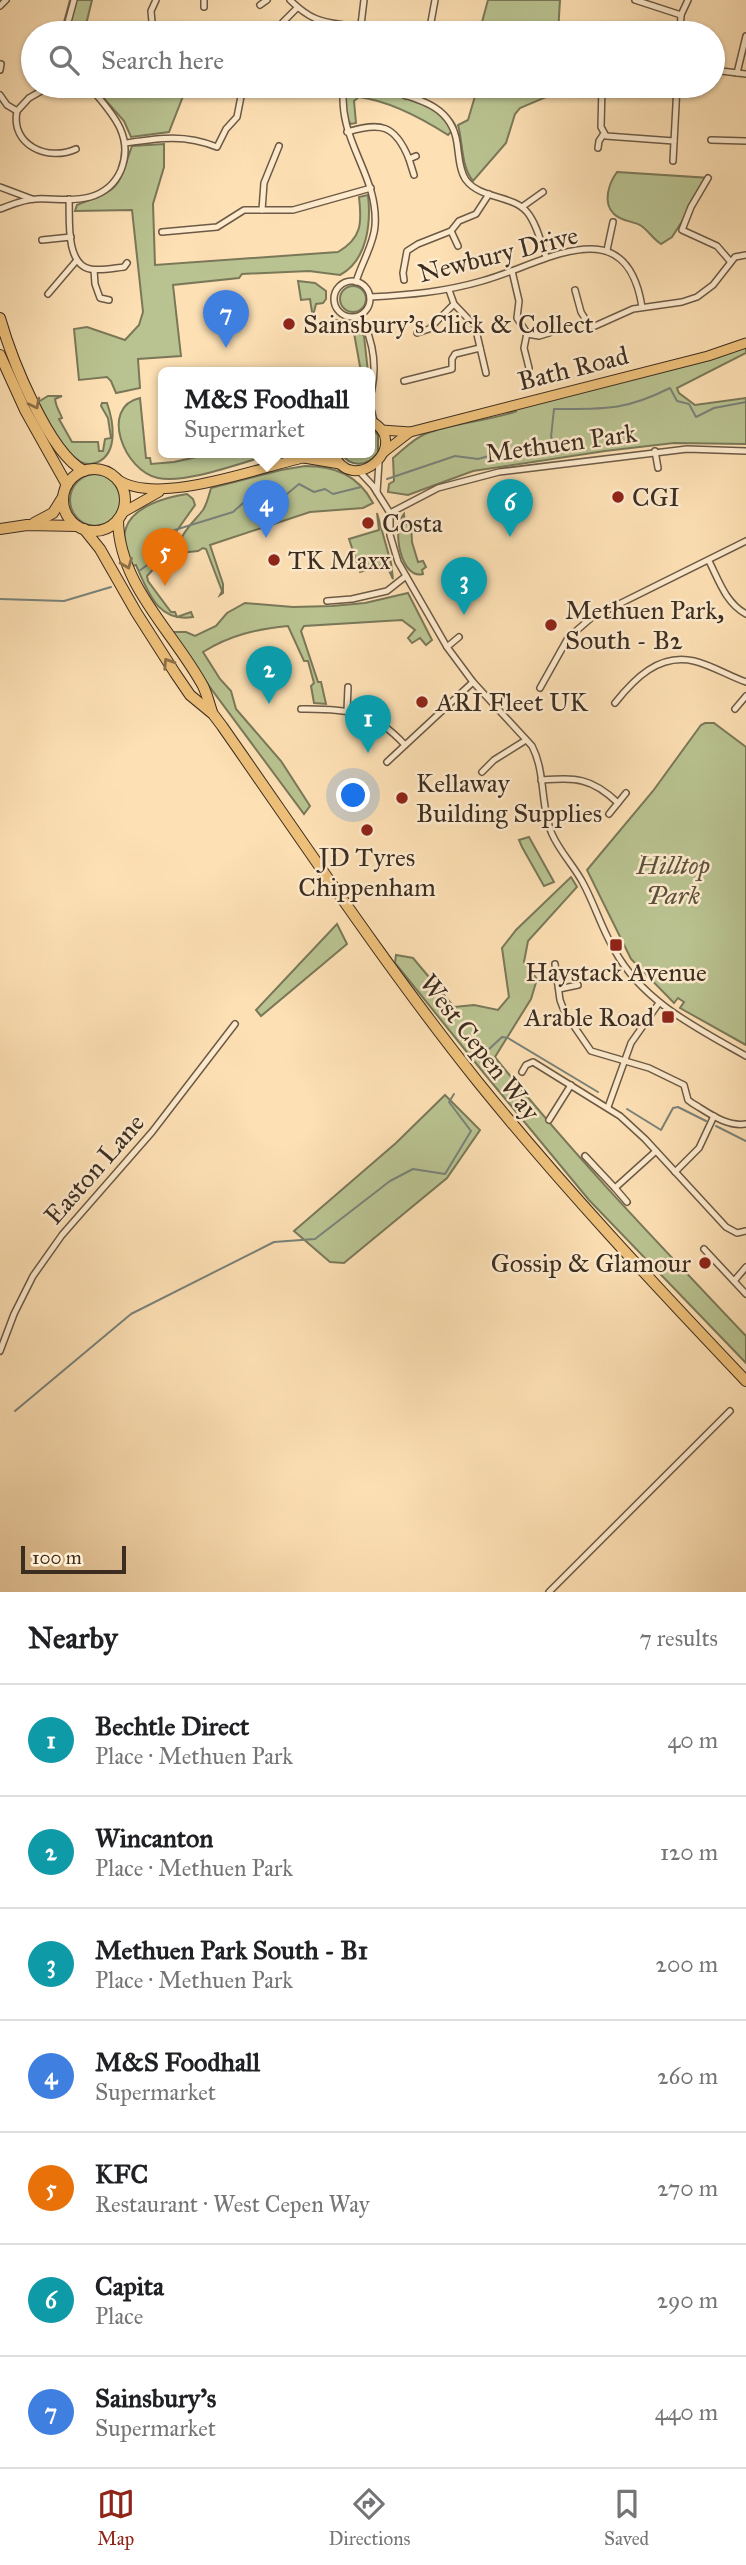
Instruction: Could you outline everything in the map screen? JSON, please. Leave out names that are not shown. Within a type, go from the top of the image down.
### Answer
[{"type":"highway","points":[[0,318],[18,370],[43,420],[64,455],[84,471]]},
{"type":"highway","points":[[0,355],[16,394],[67,485]]},
{"type":"highway","points":[[0,529],[27,525],[101,530],[120,517],[125,495],[117,479],[106,471],[84,471],[67,485],[64,497],[53,513],[27,525]]},
{"type":"highway","points":[[64,497],[66,513],[81,527]]},
{"type":"highway","name":"West Cepen Way","points":[[120,517],[121,549],[132,577],[203,687],[213,714],[390,967],[479,1083],[562,1182],[746,1381]]},
{"type":"highway","name":"West Cepen Way","points":[[81,527],[100,549],[136,612],[190,695],[213,714]]},
{"type":"main road","name":"Bath Road","points":[[382,430],[411,432],[708,356],[746,342]]},
{"type":"main road","points":[[117,479],[125,485],[160,491],[200,484],[303,458],[358,470],[369,468],[379,462],[384,452],[382,430],[375,424]]},
{"type":"main road","name":"Bath Road","points":[[384,452],[411,432]]},
{"type":"main road","points":[[336,458],[340,464]]},
{"type":"main road","points":[[120,517],[160,491]]},
{"type":"street","points":[[0,6],[6,0]]},
{"type":"street","points":[[68,21],[74,0]]},
{"type":"street","points":[[152,21],[151,9],[156,0]]},
{"type":"street","points":[[260,5],[267,0]]},
{"type":"street","points":[[290,0],[297,8],[318,21]]},
{"type":"street","points":[[361,21],[364,0]]},
{"type":"street","points":[[431,21],[435,0]]},
{"type":"street","points":[[635,0],[681,15]]},
{"type":"street","points":[[681,21],[688,0]]},
{"type":"street","points":[[284,21],[297,8]]},
{"type":"street","points":[[737,73],[746,36]]},
{"type":"street","points":[[0,70],[1,64]]},
{"type":"street","points":[[725,72],[746,74]]},
{"type":"street","points":[[0,95],[7,105],[17,111]]},
{"type":"street","points":[[30,98],[17,111],[17,128],[25,142],[49,152],[67,153],[76,149]]},
{"type":"street","points":[[0,209],[32,199],[90,197],[110,186],[122,168],[126,143],[120,125],[99,98]]},
{"type":"street","points":[[214,157],[226,129],[237,117],[241,98]]},
{"type":"street","points":[[343,98],[347,132],[371,188],[374,205],[374,232],[356,282]]},
{"type":"street","points":[[411,98],[438,109],[449,119],[455,133],[463,174],[472,186],[522,207],[532,218],[546,257]]},
{"type":"street","points":[[598,148],[603,135],[602,98]]},
{"type":"street","points":[[673,161],[676,98]]},
{"type":"street","points":[[347,132],[371,126],[386,128],[401,140],[414,175]]},
{"type":"street","points":[[719,132],[715,140],[746,141]]},
{"type":"street","points":[[603,135],[611,138],[674,141]]},
{"type":"street","points":[[126,143],[190,138],[217,147]]},
{"type":"street","points":[[262,210],[264,183],[280,156],[279,146]]},
{"type":"street","points":[[409,159],[416,156]]},
{"type":"street","points":[[676,234],[682,230],[691,207],[708,178]]},
{"type":"street","points":[[0,187],[32,199]]},
{"type":"street","points":[[162,232],[174,228],[219,226],[239,211],[293,210],[371,188]]},
{"type":"street","points":[[522,207],[543,192]]},
{"type":"street","points":[[401,276],[407,251],[411,247],[451,231],[459,221],[479,211],[489,194]]},
{"type":"street","points":[[69,199],[71,237],[77,260],[94,270],[126,267]]},
{"type":"street","points":[[607,250],[613,222]]},
{"type":"street","points":[[682,230],[717,246],[730,261]]},
{"type":"street","points":[[451,231],[458,246]]},
{"type":"street","points":[[41,240],[71,237]]},
{"type":"street","name":"Newbury Drive","points":[[370,297],[412,296],[449,290],[512,271],[546,257],[574,250],[607,250],[632,272],[642,307]]},
{"type":"street","points":[[575,290],[584,319],[590,326],[597,325],[623,312],[697,297],[713,285],[730,261],[746,255]]},
{"type":"street","points":[[48,294],[77,260]]},
{"type":"street","points":[[94,270],[98,294],[100,298],[109,300]]},
{"type":"street","points":[[512,271],[519,301],[517,318],[527,334],[524,348],[529,368]]},
{"type":"street","points":[[356,282],[367,289],[370,297],[368,308],[360,316],[348,317],[341,313],[334,299],[341,285],[356,282]]},
{"type":"street","points":[[449,290],[454,304],[475,326],[486,373]]},
{"type":"street","points":[[417,333],[429,329],[454,304]]},
{"type":"street","points":[[360,316],[370,335],[374,367]]},
{"type":"street","points":[[527,334],[539,336],[549,333]]},
{"type":"street","points":[[404,381],[453,369],[452,359],[455,354],[480,348]]},
{"type":"street","name":"Methuen Park","points":[[390,513],[438,488],[473,477],[654,452],[687,449],[746,451]]},
{"type":"street","points":[[654,452],[658,468]]},
{"type":"street","points":[[377,492],[379,462]]},
{"type":"street","points":[[358,470],[377,492],[390,513],[391,541],[405,576],[447,648],[473,682],[526,740],[537,757],[546,815],[552,834],[583,883],[614,950],[630,973],[659,1003],[746,1056]]},
{"type":"street","points":[[540,688],[568,638],[591,618],[746,541]]},
{"type":"street","points":[[709,561],[728,599],[746,614]]},
{"type":"street","points":[[327,601],[352,599],[387,591],[405,576]]},
{"type":"street","points":[[447,648],[459,637]]},
{"type":"street","points":[[615,704],[645,671],[681,659],[696,661],[746,682]]},
{"type":"street","points":[[387,762],[473,682]]},
{"type":"street","points":[[347,711],[348,687]]},
{"type":"street","points":[[735,709],[746,696]]},
{"type":"street","points":[[301,709],[347,711],[382,723],[405,746]]},
{"type":"street","points":[[482,772],[494,760],[526,740]]},
{"type":"street","points":[[541,780],[585,780],[618,803]]},
{"type":"street","points":[[609,814],[626,793]]},
{"type":"street","points":[[555,964],[565,1013],[591,1051],[649,1068],[681,1083],[688,1100],[737,1126],[746,1124]]},
{"type":"street","points":[[559,989],[578,985]]},
{"type":"street","points":[[608,1107],[637,1031],[659,1003]]},
{"type":"street","name":"Easton Lane","points":[[0,1352],[13,1314],[33,1276],[62,1234],[152,1132],[236,1024]]},
{"type":"street","points":[[522,1072],[526,1065],[533,1062],[608,1107],[656,1151],[717,1219],[726,1227],[743,1232],[746,1240]]},
{"type":"street","points":[[549,1119],[571,1084]]},
{"type":"street","points":[[675,1172],[699,1148],[714,1116]]},
{"type":"street","points":[[615,1188],[656,1151]]},
{"type":"street","points":[[585,1156],[627,1202]]},
{"type":"street","points":[[704,1248],[746,1294]]},
{"type":"street","points":[[734,1281],[746,1267]]},
{"type":"street","points":[[550,1592],[730,1411]]},
{"type":"green space","points":[[70,0],[92,0],[87,21],[64,21]]},
{"type":"green space","points":[[488,0],[560,0],[559,21],[482,21]]},
{"type":"green space","points":[[104,98],[182,98],[169,132],[131,137],[124,121]]},
{"type":"green space","points":[[341,98],[358,98],[354,101],[356,123],[351,124],[342,114]]},
{"type":"green space","points":[[364,98],[420,98],[444,112],[456,127],[448,135],[405,111]]},
{"type":"green space","points":[[474,98],[544,98],[520,108],[515,114],[506,143],[473,181],[464,162],[458,125],[468,120]]},
{"type":"green space","points":[[164,144],[164,167],[153,204],[155,265],[338,252],[356,235],[360,222],[359,197],[368,195],[366,240],[357,260],[340,275],[309,271],[242,274],[239,278],[173,285],[181,356],[138,359],[140,388],[116,393],[107,377],[79,380],[74,329],[87,327],[125,340],[139,325],[143,312],[132,210],[75,211],[77,205],[102,195],[115,186],[132,146]]},
{"type":"green space","points":[[617,172],[710,178],[672,237],[661,244],[640,225],[620,218],[610,209],[608,193]]},
{"type":"green space","points":[[298,281],[315,283],[326,291],[326,299],[323,303],[316,304],[314,312],[310,299],[301,300]]},
{"type":"green space","points":[[353,286],[362,290],[366,299],[362,308],[353,312],[344,308],[340,299],[344,290]]},
{"type":"green space","points":[[337,320],[353,326],[364,336],[367,367],[360,367],[354,333],[327,330],[323,327],[328,322]]},
{"type":"green space","points":[[746,348],[746,353],[677,388],[679,393],[695,405],[746,398],[746,444],[674,443],[605,451],[473,471],[408,495],[388,492],[389,484],[394,481],[393,458],[425,434],[506,415],[517,411],[495,413]]},
{"type":"green space","points":[[48,396],[62,396],[55,399],[62,418],[59,419],[72,442],[98,442],[99,451],[103,451],[105,439],[111,438],[108,418],[101,406],[102,403],[107,403],[113,435],[105,457],[98,462],[85,464],[65,449],[38,402]]},
{"type":"green space","points":[[140,398],[146,458],[150,458],[151,464],[192,458],[260,458],[202,475],[158,478],[135,464],[121,439],[121,413],[128,404]]},
{"type":"green space","points":[[375,432],[378,435],[378,453],[375,457]]},
{"type":"green space","points":[[345,458],[374,458],[359,464]]},
{"type":"green space","points":[[305,466],[336,470],[345,474],[360,485],[373,503],[363,508],[310,512],[210,545],[223,584],[223,593],[220,595],[222,591],[206,549],[180,553],[179,547],[187,530],[204,508],[211,488]]},
{"type":"green space","points":[[96,474],[106,476],[114,482],[120,490],[120,510],[114,518],[106,524],[96,526],[86,524],[78,518],[72,510],[70,500],[72,490],[78,482],[86,476]]},
{"type":"green space","points":[[187,494],[195,505],[171,539],[170,558],[163,560],[167,565],[157,565],[147,576],[148,581],[177,617],[163,610],[150,595],[136,565],[132,566],[124,537],[130,520],[143,508],[170,497]]},
{"type":"green space","points":[[377,513],[393,579],[386,564],[360,572],[349,539],[379,530]]},
{"type":"green space","points":[[404,514],[405,524],[411,524],[412,542],[418,562],[423,561],[426,567],[422,570],[423,574],[415,574],[409,569],[400,552],[398,531]]},
{"type":"green space","points":[[408,593],[432,640],[426,645],[420,638],[412,643],[408,638],[415,630],[402,620],[304,626],[301,631],[318,682],[321,682],[326,704],[314,703],[311,686],[314,683],[308,661],[304,661],[288,626],[244,634],[203,652],[231,691],[236,709],[281,761],[310,806],[304,814],[169,632],[186,632],[195,636],[216,626],[227,613],[245,603],[293,607],[332,606],[365,603]]},
{"type":"green space","points":[[191,612],[193,617],[181,618],[178,617]]},
{"type":"green space","name":"Hilltop Park","points":[[705,723],[714,723],[746,747],[746,1045],[680,1008],[684,1002],[678,998],[674,1003],[631,959],[587,870]]},
{"type":"green space","points":[[529,837],[554,882],[544,886],[522,847],[519,840]]},
{"type":"green space","points":[[571,877],[577,887],[528,941],[524,962],[537,979],[531,999],[495,1057],[586,1164],[746,1336],[746,1363],[589,1200],[395,963],[396,955],[413,958],[454,1007],[474,1005],[498,1010],[509,997],[502,948],[516,930]]},
{"type":"green space","points":[[337,924],[347,944],[261,1016],[256,1010]]},
{"type":"green space","points":[[445,1095],[480,1130],[447,1178],[344,1263],[330,1262],[294,1231],[396,1143]]},
{"type":"waterway","points":[[387,479],[455,456],[478,459],[499,453],[551,448],[555,442],[551,437],[554,409],[626,405],[670,388],[677,401],[689,404],[696,417],[714,408],[746,402]]},
{"type":"waterway","points":[[139,571],[150,563],[148,543],[152,537],[233,512],[251,496],[264,498],[275,489],[281,499],[299,484],[314,492],[325,489],[333,494],[361,487]]},
{"type":"waterway","points":[[0,599],[64,601],[111,587]]},
{"type":"waterway","points":[[487,1051],[502,1037],[508,1038],[598,1092]]},
{"type":"waterway","points":[[15,1411],[131,1314],[274,1242],[315,1239],[390,1181],[413,1169],[445,1174],[471,1131],[449,1102],[454,1094]]},
{"type":"waterway","points":[[627,1109],[661,1130],[673,1108],[678,1107],[706,1121]]},
{"type":"waterway","points":[[716,1126],[746,1141]]},
{"type":"place","name":"Sainsbury's Click & Collect","points":[[289,324]]},
{"type":"place","name":"Sainsbury's","points":[[226,348]]},
{"type":"place","name":"CGI","points":[[618,497]]},
{"type":"place","name":"Costa","points":[[368,523]]},
{"type":"place","name":"Capita","points":[[510,537]]},
{"type":"place","name":"M&S Foodhall","points":[[266,538]]},
{"type":"place","name":"TK Maxx","points":[[274,560]]},
{"type":"place","name":"KFC","points":[[165,586]]},
{"type":"place","name":"Methuen Park South - B1","points":[[464,615]]},
{"type":"place","name":"Methuen Park, South - B2","points":[[551,625]]},
{"type":"place","name":"ARI Fleet UK","points":[[422,702]]},
{"type":"place","name":"Wincanton","points":[[269,704]]},
{"type":"place","name":"Bechtle Direct","points":[[368,753]]},
{"type":"place","name":"Kellaway Building Supplies","points":[[402,798]]},
{"type":"place","name":"JD Tyres Chippenham","points":[[367,830]]},
{"type":"place","name":"Haystack Avenue","points":[[616,945]]},
{"type":"place","name":"Arable Road","points":[[668,1017]]},
{"type":"place","name":"Gossip & Glamour","points":[[705,1263]]}]
